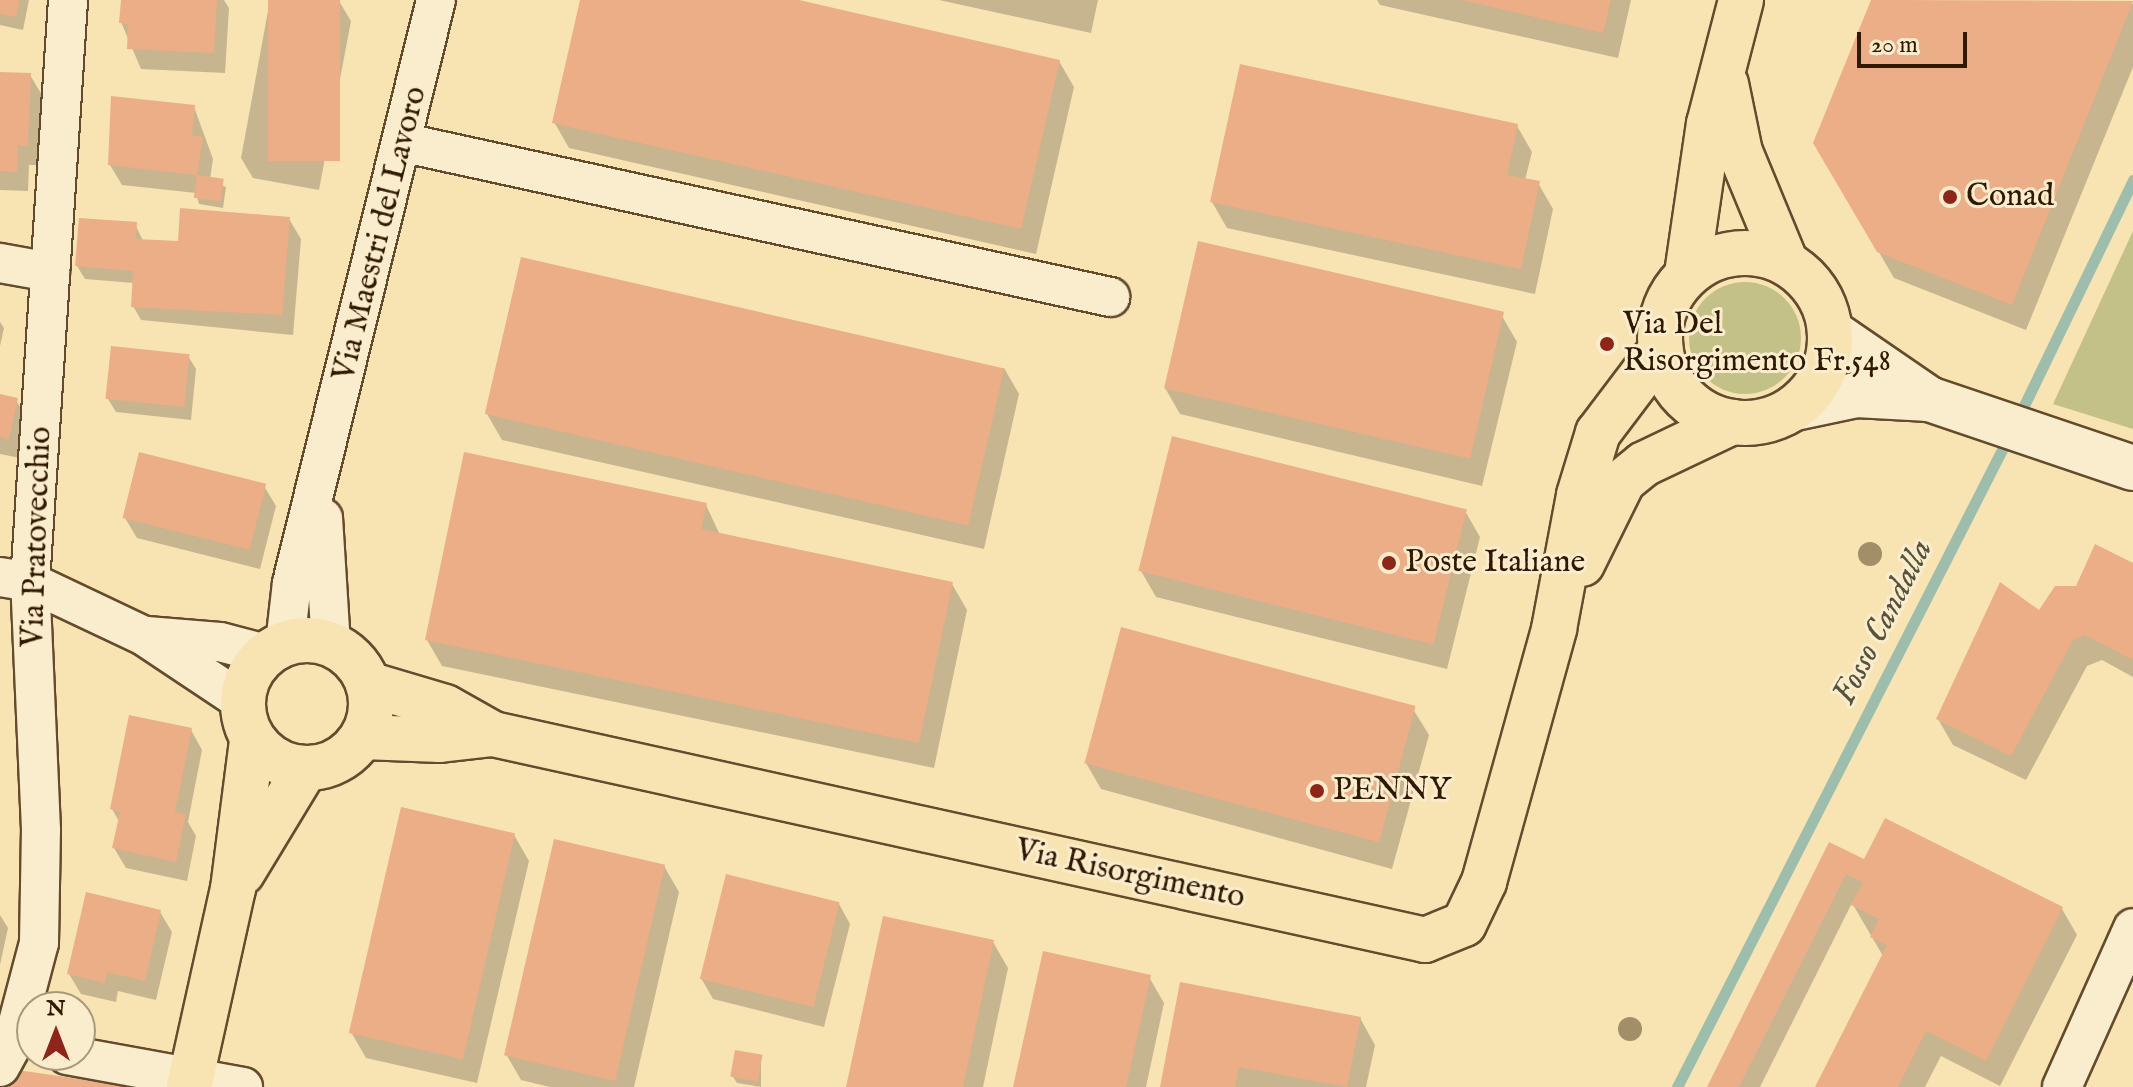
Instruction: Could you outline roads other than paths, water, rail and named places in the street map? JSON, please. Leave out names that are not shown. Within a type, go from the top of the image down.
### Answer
[{"type":"main road","points":[[1732,422],[1706,414],[1684,398],[1668,376],[1660,351],[1664,309],[1687,274],[1707,135],[1741,0]]},
{"type":"main road","points":[[1724,64],[1740,152],[1786,263],[1817,291],[1830,331],[1828,360],[1815,387],[1795,408]]},
{"type":"main road","points":[[1687,274],[1724,255],[1745,252],[1786,263]]},
{"type":"main road","name":"Via Risorgimento","points":[[368,684],[445,707],[493,734],[1425,940],[1464,924],[1484,882],[1554,629],[1579,495],[1598,433],[1660,351]]},
{"type":"main road","name":"Via Risorgimento","points":[[1554,629],[1623,481],[1644,464],[1732,422],[1755,423],[1795,408]]},
{"type":"main road","points":[[247,720],[284,765],[305,769],[338,761],[363,737],[369,720],[368,684],[347,654],[331,645],[275,649]]},
{"type":"main road","name":"Via Maestri del Lavoro","points":[[189,1082],[233,889],[247,720],[245,683],[275,649]]},
{"type":"main road","name":"Via Risorgimento","points":[[363,737],[440,740],[493,734]]},
{"type":"main road","name":"Via Maestri del Lavoro","points":[[233,889],[305,769]]},
{"type":"street","name":"Via Pratovecchio","points":[[11,1050],[39,943],[41,830],[15,580],[50,272],[68,0]]},
{"type":"street","name":"Via Maestri del Lavoro","points":[[275,649],[405,143],[436,0]]},
{"type":"street","points":[[405,143],[1110,297]]},
{"type":"street","points":[[0,263],[50,272]]},
{"type":"street","points":[[1830,331],[1929,399],[2133,468]]},
{"type":"street","points":[[1795,408],[1856,395],[1929,399]]},
{"type":"street","name":"Via Maestri del Lavoro","points":[[323,467],[331,645]]},
{"type":"street","points":[[15,580],[144,636],[247,720]]},
{"type":"street","points":[[144,636],[275,649]]},
{"type":"street","points":[[2062,1087],[2133,928]]},
{"type":"street","points":[[96,1061],[189,1082],[243,1087]]},
{"type":"waterway","name":"Fosso Candalla","points":[[2017,420],[2133,180]]},
{"type":"waterway","name":"Fosso Candalla","points":[[1677,1087],[2009,436]]},
{"type":"place","name":"Conad","points":[[1950,197]]},
{"type":"place","name":"Via Del Risorgimento Fr.548","points":[[1607,344]]},
{"type":"place","name":"Poste Italiane","points":[[1389,563]]},
{"type":"place","name":"PENNY","points":[[1317,791]]}]
